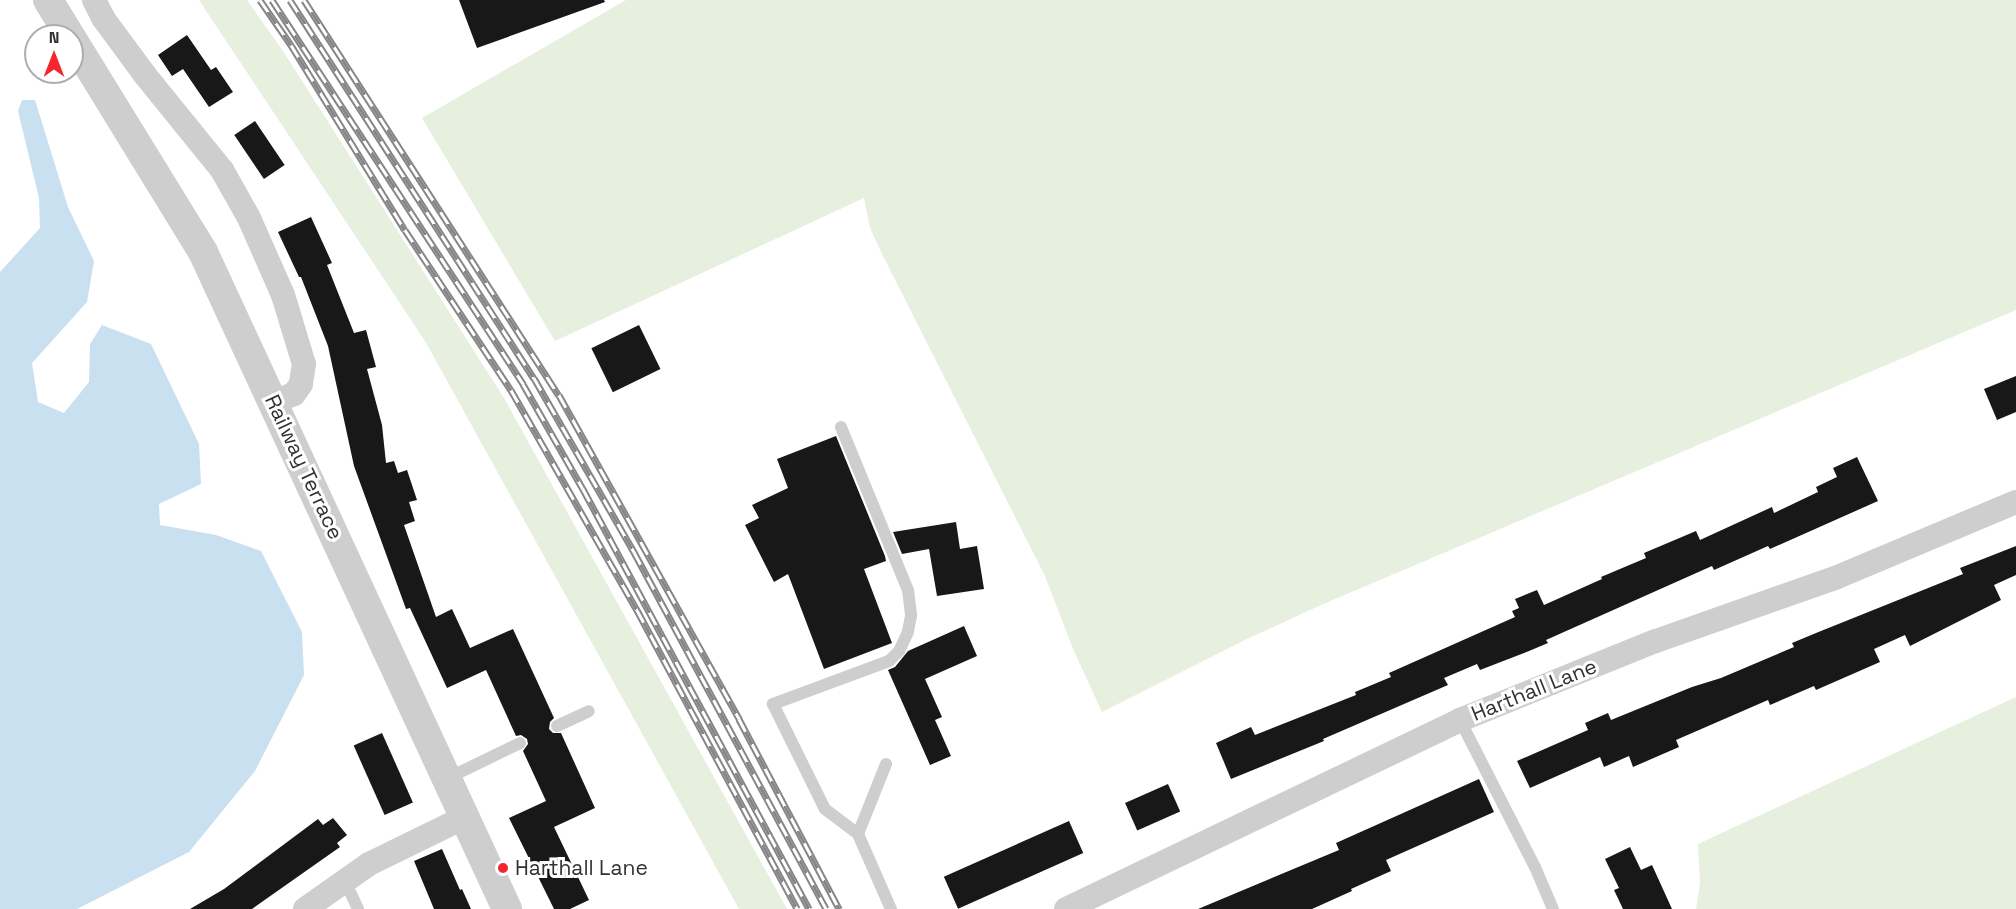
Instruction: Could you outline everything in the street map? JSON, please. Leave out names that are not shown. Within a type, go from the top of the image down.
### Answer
[{"type":"street","name":"Railway Terrace","points":[[48,0],[63,24]]},
{"type":"street","points":[[94,0],[103,18],[145,75],[222,170],[249,218],[284,295],[304,364],[301,384],[294,394],[274,402]]},
{"type":"street","name":"Railway Terrace","points":[[84,59],[203,252],[507,909]]},
{"type":"street","name":"Harthall Lane","points":[[1066,909],[1460,720],[1656,641],[1835,578],[2016,501]]},
{"type":"street","points":[[305,909],[391,852],[465,817]]},
{"type":"lane","points":[[841,427],[908,590],[911,616],[908,632],[899,651],[889,661],[773,704],[825,809],[858,834],[891,909]]},
{"type":"lane","points":[[557,726],[589,711]]},
{"type":"lane","points":[[1460,720],[1535,867],[1552,909]]},
{"type":"lane","points":[[448,778],[520,743]]},
{"type":"lane","points":[[858,834],[886,764]]},
{"type":"lane","points":[[345,882],[358,909]]},
{"type":"green space","points":[[199,0],[247,0],[283,51],[504,398],[787,909],[739,909],[425,341]]},
{"type":"green space","points":[[626,0],[2016,0],[2016,310],[1321,605],[1245,640],[1102,712],[1074,651],[1044,574],[882,254],[870,228],[864,198],[555,341],[422,118]]},
{"type":"green space","points":[[2016,697],[2016,909],[1696,909],[1700,883],[1698,844]]},
{"type":"water","points":[[22,100],[35,100],[68,207],[94,261],[87,302],[32,363],[38,402],[64,413],[89,382],[90,344],[102,325],[151,344],[199,444],[201,484],[159,504],[160,525],[216,535],[261,551],[302,632],[304,675],[255,771],[189,852],[77,909],[0,909],[0,272],[40,228],[39,198],[18,111]]},
{"type":"building","points":[[459,0],[604,0],[605,2],[477,48]]},
{"type":"building","points":[[187,35],[211,70],[216,67],[233,92],[209,107],[183,69],[172,76],[158,55]]},
{"type":"building","points":[[255,121],[285,165],[264,179],[234,135]]},
{"type":"building","points":[[311,217],[332,263],[327,265],[354,333],[366,330],[376,367],[367,369],[382,425],[386,463],[394,461],[398,473],[407,470],[417,500],[409,502],[415,521],[404,525],[436,617],[452,609],[470,648],[513,629],[554,718],[550,722],[549,729],[553,733],[561,733],[595,808],[554,827],[589,900],[570,909],[554,909],[509,818],[546,801],[523,751],[528,744],[527,739],[521,735],[516,736],[486,670],[447,688],[410,608],[406,609],[354,466],[328,346],[301,277],[278,232]]},
{"type":"building","points":[[639,325],[660,369],[613,392],[591,348]]},
{"type":"building","points":[[2016,376],[2016,412],[1997,420],[1984,389]]},
{"type":"building","points":[[836,436],[885,556],[886,561],[864,569],[892,643],[824,669],[788,574],[774,582],[745,525],[759,518],[752,505],[788,488],[777,459]]},
{"type":"building","points":[[1857,457],[1878,501],[1770,549],[1768,546],[1714,570],[1712,566],[1546,640],[1548,643],[1529,651],[1480,670],[1477,664],[1444,678],[1448,685],[1323,739],[1324,741],[1231,779],[1216,743],[1251,727],[1255,735],[1356,695],[1355,692],[1391,677],[1389,673],[1515,617],[1512,611],[1519,608],[1515,599],[1537,590],[1544,605],[1646,558],[1644,553],[1696,531],[1700,540],[1772,507],[1774,513],[1818,492],[1816,487],[1837,477],[1833,468]]},
{"type":"building","points":[[956,522],[960,549],[977,546],[984,589],[937,596],[929,549],[902,554],[893,532]]},
{"type":"building","points":[[2016,546],[2016,575],[1994,585],[2001,600],[1910,646],[1905,635],[1874,649],[1880,662],[1816,690],[1814,686],[1770,705],[1768,700],[1676,740],[1679,747],[1633,767],[1629,756],[1604,767],[1600,757],[1530,788],[1517,761],[1588,730],[1585,723],[1608,713],[1611,720],[1692,687],[1721,678],[1794,647],[1792,643],[1963,574],[1960,568]]},
{"type":"building","points":[[964,626],[977,656],[925,679],[942,717],[935,720],[951,756],[930,765],[888,670],[895,667],[908,651]]},
{"type":"building","points":[[382,733],[413,802],[385,815],[354,746]]},
{"type":"building","points":[[1479,779],[1494,812],[1386,860],[1391,871],[1351,889],[1352,891],[1312,909],[1198,909],[1339,850],[1336,843]]},
{"type":"building","points":[[1168,784],[1180,811],[1137,831],[1125,803]]},
{"type":"building","points":[[333,818],[347,835],[337,843],[340,847],[252,909],[190,909],[224,889],[318,819],[323,825]]},
{"type":"building","points":[[1069,821],[1083,853],[958,909],[944,877]]},
{"type":"building","points":[[1630,847],[1641,870],[1652,865],[1672,909],[1623,909],[1614,890],[1619,888],[1605,859]]},
{"type":"building","points":[[442,849],[471,909],[434,909],[414,861]]},
{"type":"railway","points":[[260,0],[291,45],[405,230],[511,390],[637,610],[797,909]]},
{"type":"railway","points":[[272,0],[523,384],[583,489],[809,909]]},
{"type":"railway","points":[[290,0],[534,378],[634,552],[826,909]]},
{"type":"railway","points":[[304,0],[559,395],[739,719],[839,909]]},
{"type":"place","name":"Harthall Lane","points":[[503,868]]}]
